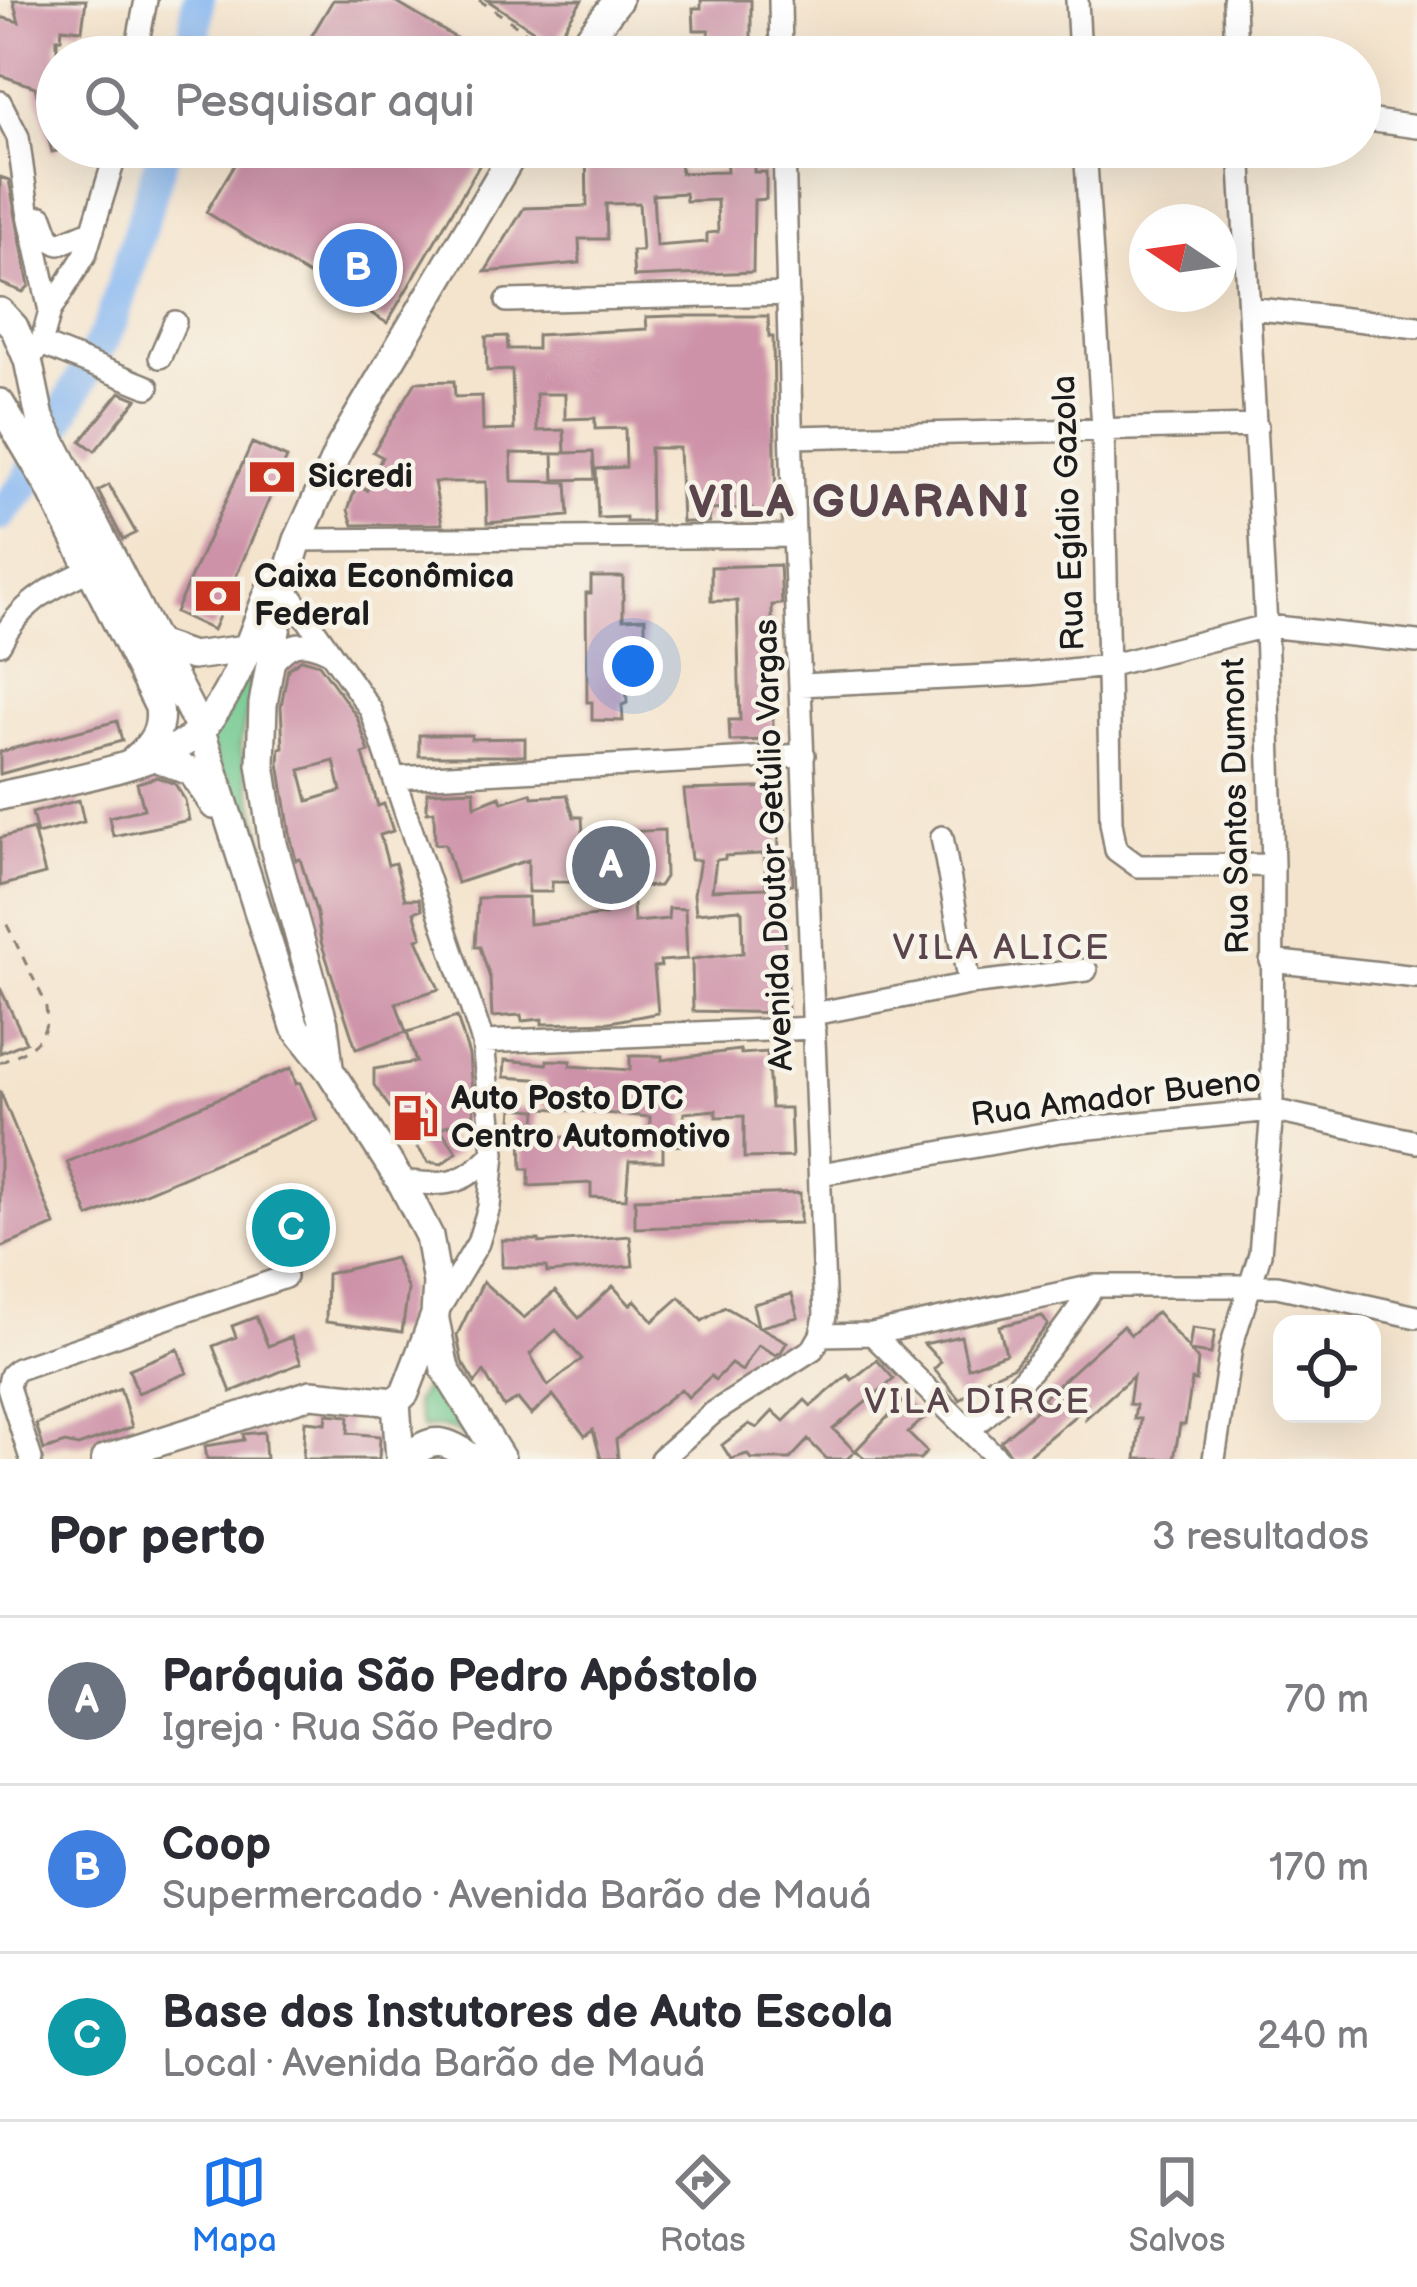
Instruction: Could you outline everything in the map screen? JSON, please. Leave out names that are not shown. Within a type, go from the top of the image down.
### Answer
[{"type":"main road","points":[[576,36],[598,0]]},
{"type":"main road","points":[[583,36],[618,0]]},
{"type":"main road","points":[[0,796],[141,760],[201,731],[246,649],[332,440],[492,168]]},
{"type":"main road","points":[[330,1071],[324,1024],[273,844],[266,802],[260,732],[284,586],[298,540],[358,414],[504,168]]},
{"type":"main road","points":[[0,312],[34,352],[32,429]]},
{"type":"main road","points":[[0,377],[34,352]]},
{"type":"main road","points":[[0,403],[32,429],[201,731],[295,1027],[330,1071],[430,1236],[437,1283],[435,1316],[445,1369],[502,1459]]},
{"type":"main road","points":[[59,481],[91,569],[159,707],[157,735],[141,760]]},
{"type":"main road","points":[[154,643],[192,656],[246,649]]},
{"type":"main road","points":[[141,760],[192,772],[230,828]]},
{"type":"main road","points":[[396,1402],[405,1393],[435,1316]]},
{"type":"main road","points":[[105,1459],[311,1394],[396,1402]]},
{"type":"main road","points":[[396,1402],[403,1459],[428,1442],[441,1440],[473,1459]]},
{"type":"street","points":[[139,36],[146,0]]},
{"type":"street","points":[[780,0],[781,36]]},
{"type":"street","points":[[1077,0],[1079,36]]},
{"type":"street","points":[[1234,0],[1235,36]]},
{"type":"street","points":[[0,102],[18,136],[50,311]]},
{"type":"street","points":[[1381,122],[1417,127]]},
{"type":"street","points":[[112,168],[85,255],[50,311],[34,352],[71,355],[148,387]]},
{"type":"street","name":"Avenida Doutor Getúlio Vargas","points":[[785,168],[794,536],[826,1316],[821,1335]]},
{"type":"street","name":"Rua Egídio Gazola","points":[[1086,168],[1103,428],[1111,822],[1117,850],[1138,866],[1273,865]]},
{"type":"street","name":"Rua Santos Dumont","points":[[1214,1459],[1231,1347],[1261,1241],[1272,1110],[1273,865],[1266,626],[1241,168]]},
{"type":"street","points":[[28,190],[55,242],[70,242],[93,230]]},
{"type":"street","points":[[507,301],[788,294]]},
{"type":"street","points":[[1250,308],[1417,327]]},
{"type":"street","points":[[160,357],[175,322]]},
{"type":"street","points":[[793,437],[1256,425]]},
{"type":"street","points":[[298,540],[794,536]]},
{"type":"street","points":[[0,644],[10,622],[38,594],[91,569]]},
{"type":"street","points":[[284,586],[371,710],[483,1042],[494,1153],[489,1208],[478,1243],[435,1316]]},
{"type":"street","points":[[800,685],[1107,666],[1266,626],[1417,642]]},
{"type":"street","points":[[270,666],[295,642],[306,641],[328,651]]},
{"type":"street","points":[[396,778],[804,755]]},
{"type":"street","points":[[942,837],[969,984]]},
{"type":"street","points":[[1271,961],[1417,977]]},
{"type":"street","points":[[483,1042],[813,1021],[969,984],[1086,970]]},
{"type":"street","name":"Rua Amador Bueno","points":[[821,1174],[1060,1131],[1272,1110],[1417,1142]]},
{"type":"street","points":[[400,1181],[457,1183],[473,1175],[494,1153]]},
{"type":"street","points":[[31,1459],[8,1387],[18,1370],[285,1277]]},
{"type":"street","points":[[661,1459],[713,1413],[813,1348],[821,1335],[872,1334],[1094,1286],[1250,1284],[1303,1290],[1417,1317]]},
{"type":"street","points":[[970,1429],[989,1414],[1060,1333],[1094,1286]]},
{"type":"street","points":[[872,1334],[998,1459]]},
{"type":"path","points":[[479,0],[534,36]]},
{"type":"path","points":[[0,1063],[39,1042],[47,1030],[48,1016],[5,921]]},
{"type":"green space","points":[[259,655],[240,746],[303,1005],[207,735]]},
{"type":"green space","points":[[432,1375],[481,1448],[454,1430],[422,1429],[415,1403]]},
{"type":"building","points":[[13,0],[86,0],[82,30],[62,28],[61,36],[36,36],[36,91],[0,75],[0,17],[19,22]]},
{"type":"building","points":[[333,0],[392,0],[453,36],[312,36]]},
{"type":"building","points":[[487,0],[582,0],[559,36],[542,36]]},
{"type":"building","points":[[701,0],[751,0],[751,36],[709,36],[709,30],[694,30],[693,8],[701,8]]},
{"type":"building","points":[[232,168],[478,168],[387,323],[206,212]]},
{"type":"building","points":[[586,168],[681,168],[681,173],[754,168],[754,172],[766,172],[766,199],[754,200],[753,272],[634,277],[632,251],[642,251],[639,203],[606,204],[607,239],[579,239],[580,263],[485,272],[524,208],[587,206]],"holes":[[[685,193],[686,201],[717,200],[718,232],[707,233],[707,242],[656,246],[653,195]]]},
{"type":"building","points":[[0,177],[9,180],[29,286],[23,292],[0,283]]},
{"type":"building","points":[[768,316],[769,337],[773,337],[776,513],[752,514],[752,508],[709,510],[709,522],[682,522],[679,448],[650,448],[651,522],[598,518],[596,469],[626,467],[625,428],[595,429],[595,418],[565,419],[565,394],[536,394],[537,431],[564,430],[565,453],[593,452],[595,479],[554,480],[553,454],[564,454],[511,453],[512,481],[567,482],[569,516],[487,523],[486,482],[434,482],[442,524],[353,525],[348,510],[357,483],[367,490],[382,457],[373,452],[416,382],[454,381],[455,397],[482,396],[483,431],[514,430],[512,370],[487,371],[486,337],[507,336],[508,349],[537,349],[537,335],[647,329],[646,317]]},
{"type":"building","points":[[120,392],[137,399],[95,451],[81,441]]},
{"type":"building","points":[[252,443],[287,458],[213,630],[175,612]]},
{"type":"building","points":[[109,485],[136,533],[123,540],[98,491]]},
{"type":"building","points":[[780,565],[782,604],[772,605],[773,740],[730,741],[729,720],[740,720],[737,601],[711,601],[711,567]]},
{"type":"building","points":[[591,577],[623,577],[623,619],[645,618],[645,660],[625,660],[623,721],[592,720],[592,702],[587,702],[586,593],[591,593]]},
{"type":"building","points":[[302,659],[319,664],[357,717],[369,752],[363,754],[378,806],[384,804],[393,831],[380,835],[388,865],[395,863],[405,899],[419,899],[422,909],[414,912],[422,937],[417,939],[439,989],[396,1003],[406,1032],[356,1049],[291,840],[279,763],[288,669]],"holes":[[[334,761],[341,791],[308,801],[300,770]]]},
{"type":"building","points":[[117,721],[122,741],[0,774],[0,752]]},
{"type":"building","points":[[419,735],[525,738],[525,756],[419,756]]},
{"type":"building","points":[[157,777],[175,784],[189,820],[113,836],[109,817],[144,809],[137,783]]},
{"type":"building","points":[[784,787],[786,818],[778,818],[779,853],[716,860],[712,890],[766,888],[765,859],[792,858],[793,884],[782,885],[788,1013],[693,1011],[692,959],[743,953],[742,912],[696,913],[700,860],[691,860],[684,790]]},
{"type":"building","points":[[474,790],[475,806],[500,796],[502,802],[531,793],[532,797],[567,795],[574,817],[582,817],[583,834],[664,830],[665,877],[659,886],[632,887],[634,922],[668,919],[669,908],[685,909],[687,959],[660,961],[661,966],[654,967],[658,1013],[610,1022],[542,1024],[542,1019],[522,1021],[521,1015],[492,1017],[490,978],[480,947],[475,947],[478,898],[528,897],[529,924],[605,915],[601,882],[552,882],[552,892],[528,892],[528,860],[457,883],[445,844],[435,844],[434,811],[427,812],[427,792]]},
{"type":"building","points":[[79,800],[84,822],[37,834],[32,813]]},
{"type":"building","points":[[33,829],[45,874],[0,886],[0,838]]},
{"type":"building","points":[[0,988],[26,1042],[0,1053]]},
{"type":"building","points":[[457,1017],[469,1055],[474,1116],[440,1128],[457,1152],[442,1164],[428,1162],[374,1085],[374,1069],[416,1062],[407,1032]]},
{"type":"building","points":[[740,1050],[741,1054],[767,1052],[771,1108],[790,1108],[792,1157],[744,1158],[744,1116],[716,1117],[716,1110],[684,1113],[685,1145],[663,1146],[663,1161],[629,1161],[626,1199],[591,1197],[591,1183],[529,1186],[529,1169],[522,1169],[521,1133],[511,1132],[513,1108],[537,1110],[535,1138],[650,1135],[650,1117],[543,1108],[546,1080],[504,1077],[505,1060],[571,1061],[570,1066],[630,1070],[630,1056],[662,1056],[662,1060]]},
{"type":"building","points":[[291,1068],[317,1120],[89,1217],[67,1162]]},
{"type":"building","points":[[0,1091],[55,1225],[0,1248]]},
{"type":"building","points":[[800,1193],[800,1223],[635,1228],[635,1199]]},
{"type":"building","points":[[630,1236],[633,1266],[547,1273],[546,1267],[502,1267],[502,1240],[539,1243]]},
{"type":"building","points":[[395,1258],[408,1290],[402,1332],[326,1322],[327,1274]]},
{"type":"building","points":[[483,1282],[524,1318],[555,1291],[579,1318],[613,1286],[630,1305],[635,1300],[653,1321],[680,1297],[702,1321],[725,1307],[758,1326],[753,1304],[792,1294],[798,1317],[760,1327],[787,1342],[781,1352],[776,1355],[758,1345],[742,1371],[731,1364],[688,1397],[681,1389],[616,1440],[618,1459],[601,1459],[593,1430],[585,1436],[553,1395],[531,1415],[518,1399],[504,1407],[484,1372],[475,1383],[462,1362],[457,1335]],"holes":[[[556,1330],[582,1359],[548,1386],[530,1354]]]},
{"type":"building","points":[[1157,1312],[1189,1349],[1192,1328],[1215,1331],[1211,1354],[1190,1351],[1198,1360],[1196,1381],[1192,1380],[1174,1459],[1136,1459],[1141,1419],[1134,1419],[1136,1405],[1129,1404],[1133,1376],[1086,1418],[1087,1406],[1023,1459],[1013,1459],[1001,1441],[1045,1402],[1042,1399],[1123,1326],[1131,1335]]},
{"type":"building","points":[[1042,1316],[1048,1325],[1014,1366],[988,1378],[960,1400],[934,1369],[941,1362],[924,1344],[961,1336],[968,1368],[1006,1353],[999,1326]]},
{"type":"building","points":[[256,1317],[268,1346],[291,1337],[301,1363],[231,1392],[213,1346],[236,1337],[232,1326]]},
{"type":"building","points":[[178,1349],[187,1373],[138,1393],[129,1369]]},
{"type":"building","points":[[877,1360],[894,1379],[833,1429],[855,1451],[847,1459],[827,1459],[808,1440],[790,1459],[751,1459],[747,1454],[731,1459],[722,1445],[749,1424],[757,1428],[773,1411],[784,1421],[805,1400],[811,1406],[848,1375],[852,1380]]},
{"type":"building","points":[[120,1388],[132,1427],[78,1446],[65,1443],[44,1450],[36,1424]]},
{"type":"building","points":[[905,1399],[924,1418],[908,1433],[927,1452],[920,1459],[865,1459],[856,1450]]},
{"type":"building","points":[[327,1414],[349,1416],[348,1433],[380,1436],[379,1459],[303,1459],[305,1421],[326,1423]]},
{"type":"building","points":[[264,1432],[266,1459],[207,1459],[205,1446]]},
{"type":"waterway","points":[[195,36],[198,0]]},
{"type":"waterway","points":[[0,515],[27,482],[111,323],[159,168]]},
{"type":"place","name":"Coop","points":[[358,268]]},
{"type":"place","name":"Sicredi","points":[[272,477]]},
{"type":"place","name":"Caixa Econômica Federal","points":[[218,596]]},
{"type":"place","name":"Paróquia São Pedro Apóstolo","points":[[611,865]]},
{"type":"place","name":"Auto Posto DTC Centro Automotivo","points":[[415,1118]]},
{"type":"place","name":"Base dos Instutores de Auto Escola","points":[[291,1228]]},
{"type":"district","name":"VILA GUARANI","points":[[860,503]]},
{"type":"district","name":"VILA ALICE","points":[[1002,948]]},
{"type":"district","name":"VILA DIRCE","points":[[978,1402]]}]
